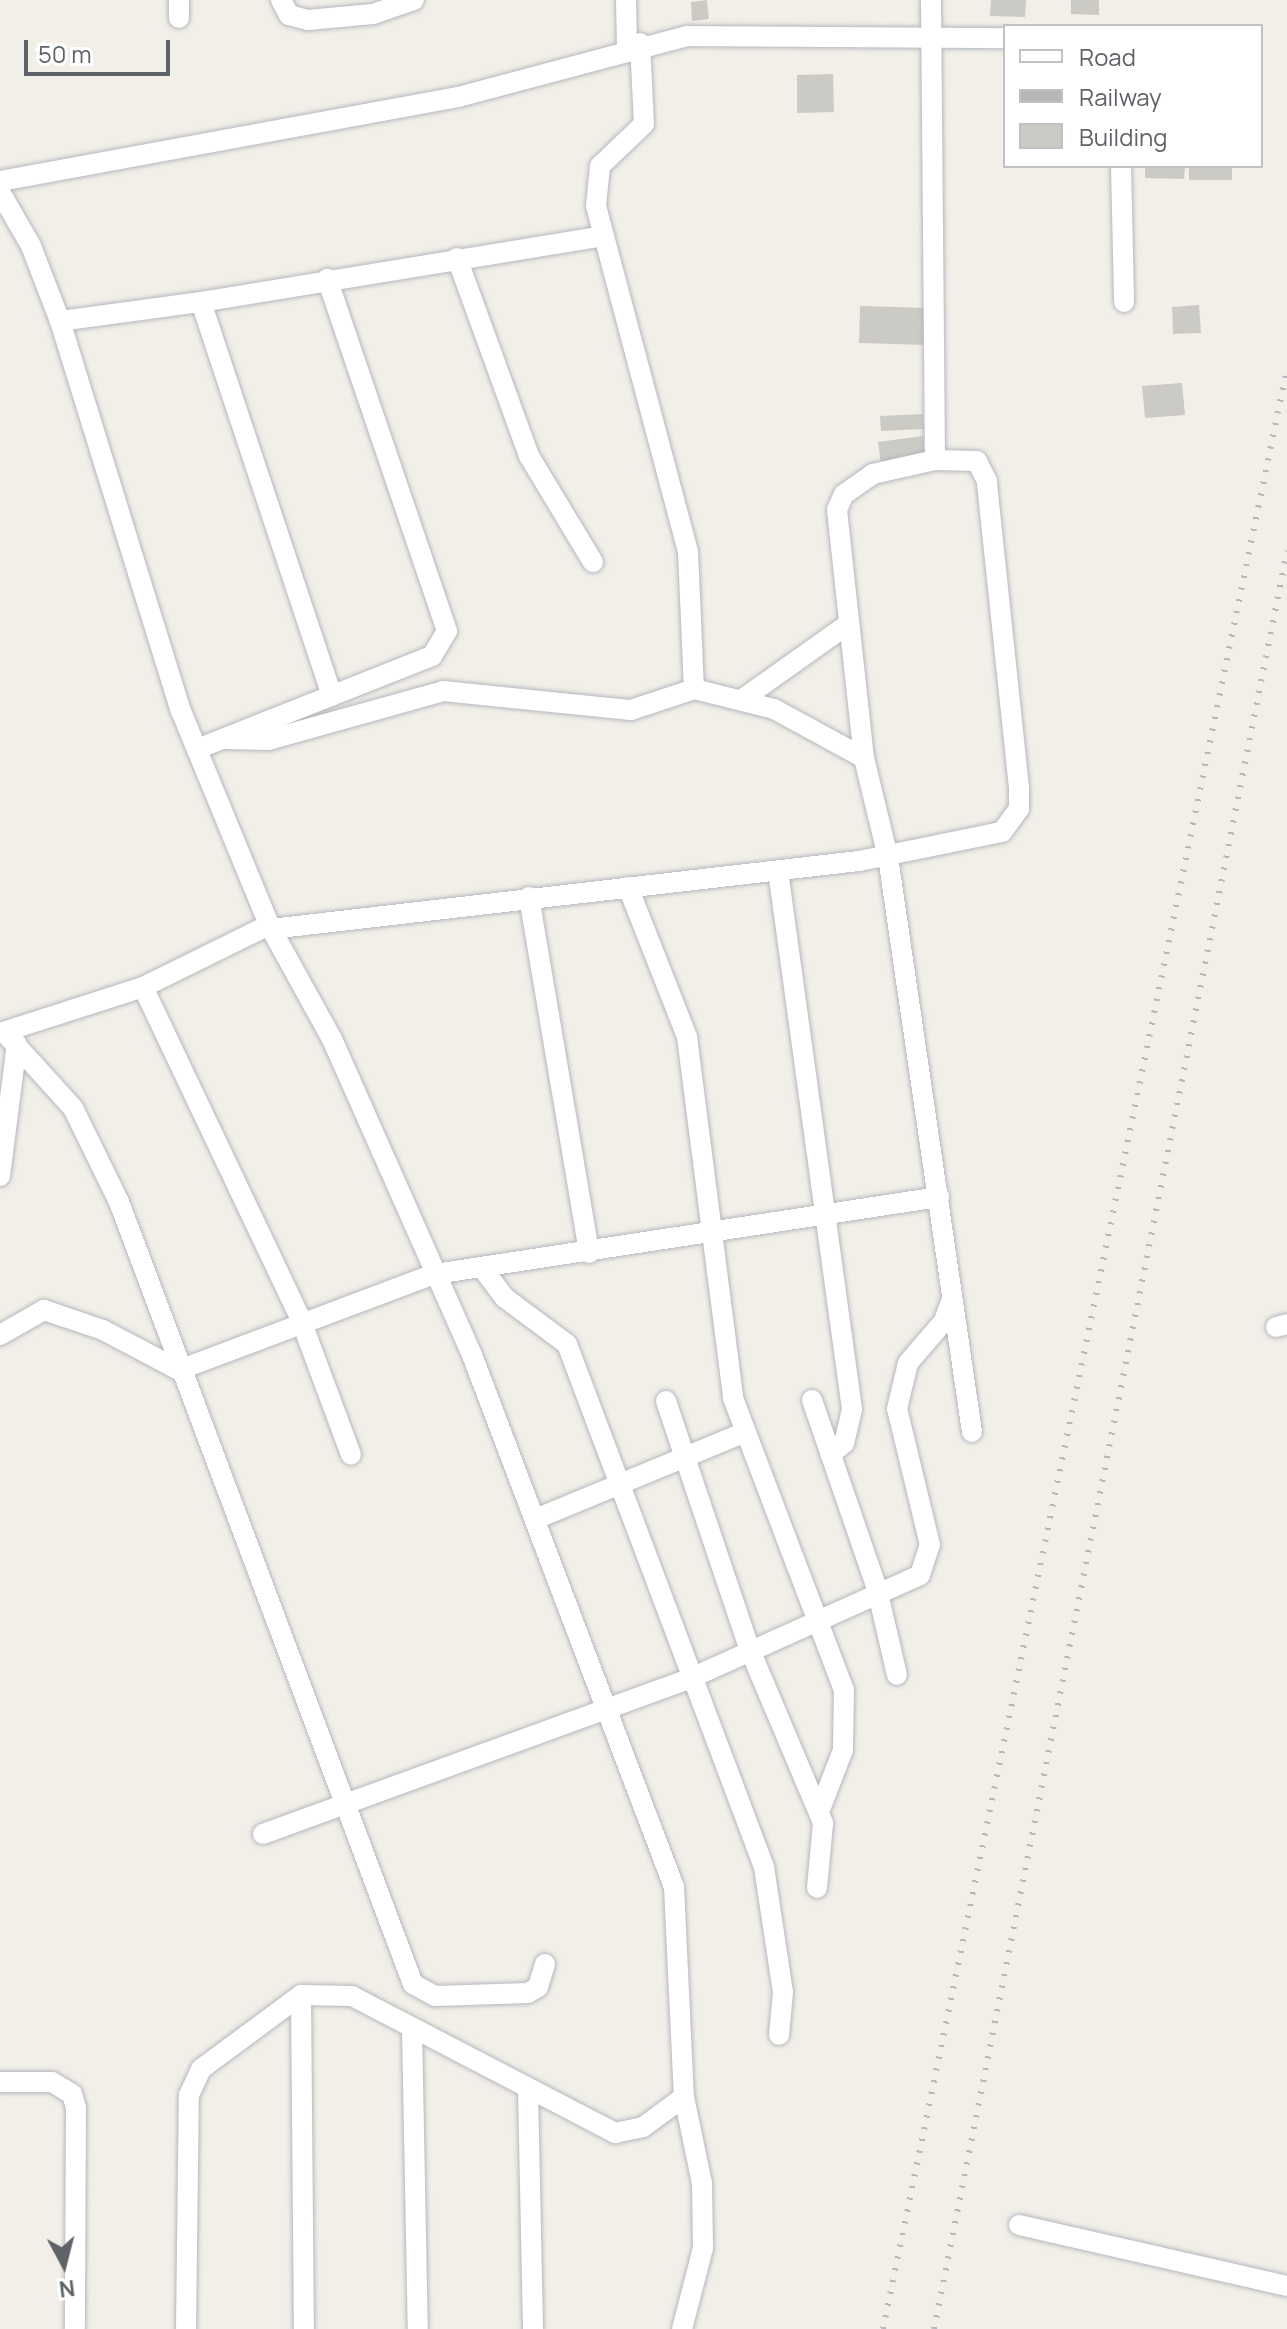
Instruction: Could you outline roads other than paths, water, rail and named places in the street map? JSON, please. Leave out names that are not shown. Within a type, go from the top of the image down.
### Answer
[{"type":"street","points":[[281,0],[289,15],[308,20],[373,14],[414,0]]},
{"type":"street","points":[[626,0],[644,124],[595,174],[603,236],[688,552],[694,689]]},
{"type":"street","points":[[931,0],[928,33],[935,460]]},
{"type":"street","points":[[0,181],[458,97],[633,45],[687,36],[928,33],[1003,38]]},
{"type":"street","points":[[1121,168],[1124,302]]},
{"type":"street","points":[[0,192],[31,246],[60,321],[97,459],[197,749],[270,927],[332,1039],[538,1518],[674,1887],[684,2097],[702,2183],[703,2248],[682,2329]]},
{"type":"street","points":[[60,321],[201,302],[603,236]]},
{"type":"street","points":[[457,258],[529,456],[593,562]]},
{"type":"street","points":[[197,749],[432,656],[447,631],[327,279]]},
{"type":"street","points":[[201,302],[332,696]]},
{"type":"street","points":[[7,1036],[143,987],[270,927],[888,857],[1002,832],[1019,809],[987,481],[977,461],[935,460],[873,474],[844,494],[837,526],[864,758],[888,857],[972,1432]]},
{"type":"street","points":[[744,698],[848,624]]},
{"type":"street","points":[[227,739],[268,740],[443,691],[631,710],[694,689],[744,698],[864,758]]},
{"type":"street","points":[[778,871],[828,1215],[852,1409],[844,1443],[830,1455]]},
{"type":"street","points":[[628,887],[687,1037],[713,1234],[725,1357],[743,1433],[848,1712],[843,1750],[819,1812]]},
{"type":"street","points":[[529,897],[589,1253]]},
{"type":"street","points":[[143,987],[303,1324],[351,1455]]},
{"type":"street","points":[[0,1176],[7,1036]]},
{"type":"street","points":[[7,1036],[73,1108],[119,1202],[179,1370],[413,1984],[425,1994],[528,1993],[538,1987],[545,1964]]},
{"type":"street","points":[[0,1335],[44,1310],[103,1330],[179,1370],[435,1274],[589,1253],[939,1197]]},
{"type":"street","points":[[483,1269],[505,1298],[561,1334],[616,1490],[764,1867],[783,1992],[779,2035]]},
{"type":"street","points":[[263,1834],[347,1808],[691,1678],[877,1589],[920,1575],[928,1560],[897,1409],[908,1363],[944,1321],[953,1296]]},
{"type":"street","points":[[812,1400],[877,1589],[897,1675]]},
{"type":"street","points":[[666,1401],[750,1650],[819,1812],[824,1848],[817,1888]]},
{"type":"street","points":[[538,1518],[616,1490],[743,1433]]},
{"type":"street","points":[[186,2329],[189,2095],[201,2069],[301,1995],[352,1996],[615,2133],[643,2127],[684,2097]]},
{"type":"street","points":[[301,1995],[304,2329]]},
{"type":"street","points":[[412,2028],[418,2329]]},
{"type":"street","points":[[0,2082],[52,2082],[72,2094],[76,2108],[75,2329]]},
{"type":"street","points":[[528,2089],[533,2329]]},
{"type":"street","points":[[1019,2225],[1287,2286]]},
{"type":"railway","points":[[883,2329],[1287,368]]},
{"type":"railway","points":[[934,2329],[1287,551]]}]
